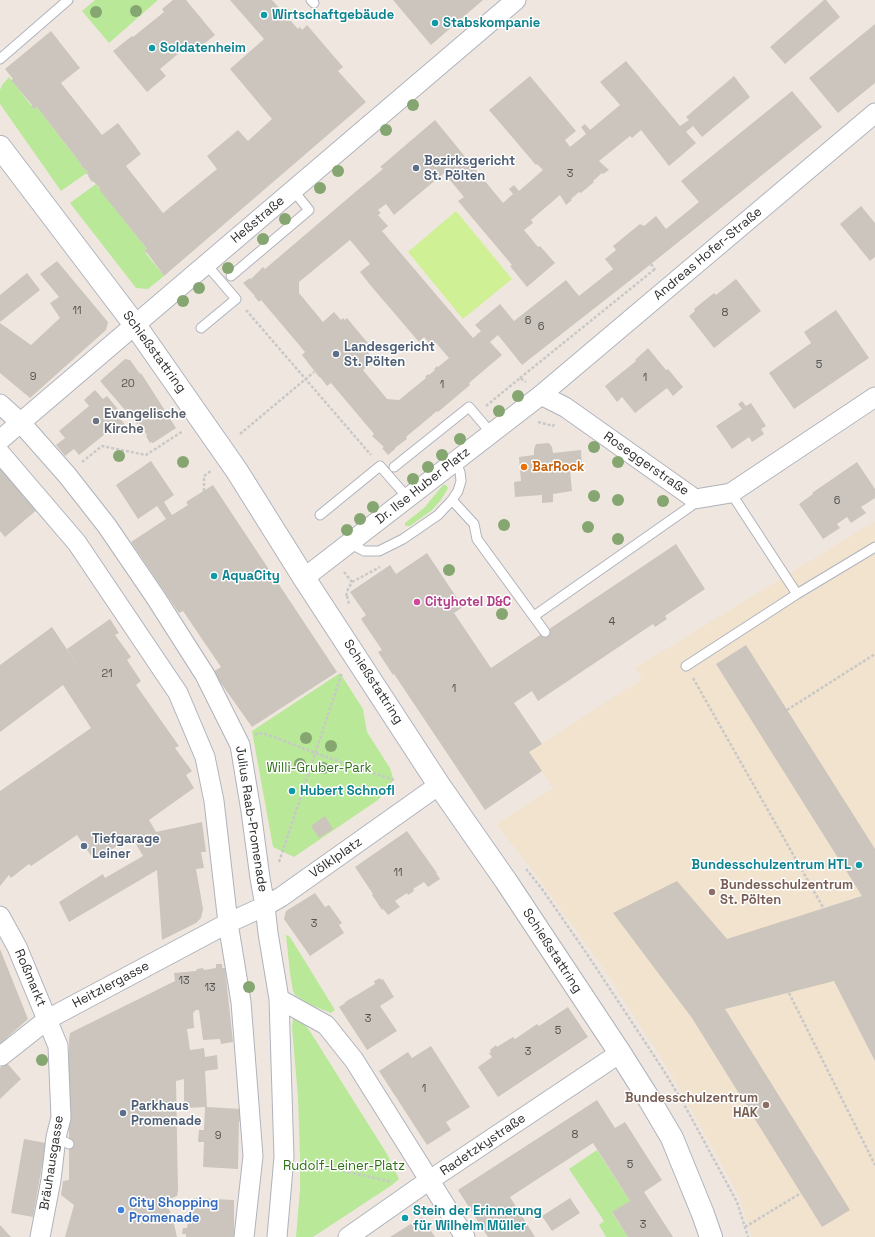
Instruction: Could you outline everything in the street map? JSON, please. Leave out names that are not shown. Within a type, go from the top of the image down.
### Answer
[{"type":"main road","name":"Schießstattring","points":[[0,147],[134,325],[237,471],[304,578],[440,785],[506,881],[620,1053],[672,1138],[704,1214],[711,1237]]},
{"type":"street","name":"Heßstraße","points":[[0,440],[516,0]]},
{"type":"street","name":"Andreas Hofer-Straße","points":[[541,395],[875,113]]},
{"type":"street","name":"Dr. Ilse Huber Platz","points":[[304,578],[541,395]]},
{"type":"street","name":"Roseggerstraße","points":[[541,395],[565,407],[695,498],[731,493],[875,397]]},
{"type":"street","name":"Julius Raab-Promenade","points":[[0,404],[21,423],[67,475],[106,526],[156,598],[205,675],[240,745],[279,999],[284,1157],[278,1237]]},
{"type":"street","points":[[0,453],[77,543],[178,693],[205,757],[214,801],[228,924],[241,1002],[253,1156],[244,1237]]},
{"type":"street","name":"Völklplatz","points":[[228,924],[281,897],[440,785]]},
{"type":"street","name":"Roßmarkt","points":[[0,916],[17,947],[48,1019]]},
{"type":"street","name":"Heitzlergasse","points":[[1,1056],[48,1019],[228,924]]},
{"type":"street","points":[[279,999],[326,1025],[354,1060],[424,1184],[465,1237]]},
{"type":"street","name":"Bräuhausgasse","points":[[40,1237],[51,1180],[63,1140],[61,1118],[64,1081],[58,1046],[48,1019]]},
{"type":"street","name":"Radetzkystraße","points":[[348,1237],[424,1184],[620,1053]]},
{"type":"lane","points":[[0,59],[68,0]]},
{"type":"lane","points":[[231,276],[309,210],[293,190]]},
{"type":"lane","points":[[201,328],[236,299],[206,264]]},
{"type":"lane","points":[[394,467],[470,408],[492,434]]},
{"type":"lane","points":[[349,543],[364,551],[379,551],[404,539],[438,515],[458,491],[461,481],[460,472],[455,462]]},
{"type":"lane","points":[[320,515],[380,466],[408,498]]},
{"type":"lane","points":[[731,493],[797,594]]},
{"type":"lane","points":[[534,616],[691,506],[695,498]]},
{"type":"lane","points":[[452,500],[474,524],[477,539],[545,632]]},
{"type":"lane","points":[[686,666],[797,594],[875,547]]},
{"type":"path","points":[[520,378],[655,270]]},
{"type":"path","points":[[236,299],[380,466]]},
{"type":"path","points":[[240,434],[314,372]]},
{"type":"path","points":[[78,465],[102,446],[146,455],[184,431]]},
{"type":"path","points":[[204,491],[204,476],[211,471]]},
{"type":"path","points":[[787,710],[875,654]]},
{"type":"path","points":[[686,666],[824,908]]},
{"type":"path","points":[[279,863],[339,678],[343,671]]},
{"type":"path","points":[[240,745],[259,733],[269,735],[315,753],[394,780]]},
{"type":"path","points":[[790,992],[875,1165]]},
{"type":"path","points":[[284,1157],[424,1184]]},
{"type":"path","points":[[745,1227],[801,1192]]},
{"type":"shaded area","name":"Bundesschulzentrum St. Pölten","points":[[875,521],[875,1237],[752,1237],[738,1194],[671,1074],[601,965],[530,867],[496,824],[553,788],[529,752],[642,679],[635,668]]},
{"type":"green space","points":[[95,0],[158,0],[109,43],[82,11]]},
{"type":"green space","points":[[9,77],[34,109],[37,107],[81,164],[80,165],[88,172],[61,191],[0,104],[0,90],[2,85]]},
{"type":"green space","points":[[96,184],[147,249],[144,251],[164,276],[148,289],[136,288],[70,203]]},
{"type":"green space","points":[[456,211],[512,279],[463,319],[408,252]]},
{"type":"green space","points":[[443,485],[446,485],[448,488],[441,500],[432,510],[410,526],[405,526],[405,523],[424,508]]},
{"type":"green space","name":"Willi-Gruber-Park","points":[[340,673],[363,709],[367,732],[390,768],[393,778],[390,787],[378,800],[294,857],[273,847],[252,731]]},
{"type":"green space","points":[[286,935],[290,937],[335,1010],[331,1013],[309,1004],[295,995],[290,973]]},
{"type":"green space","name":"Rudolf-Leiner-Platz","points":[[296,1018],[304,1023],[311,1033],[387,1154],[399,1179],[313,1237],[296,1237],[300,1189],[300,1157],[298,1097],[292,1027],[293,1019]]},
{"type":"green space","points":[[597,1150],[630,1201],[612,1213],[628,1237],[606,1237],[599,1225],[604,1221],[569,1169]]},
{"type":"building","name":"Soldatenheim","points":[[173,0],[186,0],[215,35],[195,51],[190,44],[160,69],[166,76],[147,92],[113,51],[164,12],[162,9]]},
{"type":"building","points":[[230,0],[272,0],[298,29],[300,27],[302,30],[307,25],[343,67],[338,71],[366,102],[164,276],[148,254],[144,251],[147,249],[99,189],[100,188],[93,181],[92,182],[86,173],[88,172],[80,165],[81,164],[37,107],[34,109],[31,106],[32,105],[11,80],[13,79],[5,69],[51,31],[80,68],[61,83],[102,135],[118,123],[141,154],[126,166],[163,213],[217,169],[207,156],[238,130],[248,141],[272,119],[230,69],[264,39]]},
{"type":"building","name":"Stabskompanie","points":[[393,0],[483,0],[431,45]]},
{"type":"building","points":[[824,0],[826,0],[840,17],[785,64],[770,47]]},
{"type":"building","points":[[875,24],[875,83],[838,113],[809,78]]},
{"type":"building","points":[[626,61],[680,126],[689,120],[686,117],[734,76],[750,97],[702,137],[693,126],[686,132],[696,143],[669,166],[641,130],[632,138],[630,136],[599,161],[609,170],[603,174],[602,173],[593,181],[594,182],[581,193],[579,192],[566,205],[560,195],[531,220],[533,223],[524,230],[538,247],[540,246],[555,263],[527,287],[510,266],[512,265],[458,201],[464,197],[444,173],[394,215],[386,204],[378,210],[381,213],[378,215],[388,226],[382,231],[473,338],[481,331],[475,325],[500,304],[514,321],[566,280],[579,296],[613,269],[605,259],[616,250],[613,246],[640,224],[644,226],[656,216],[666,229],[699,202],[681,181],[792,91],[822,127],[522,365],[498,335],[490,342],[502,355],[469,383],[470,385],[406,437],[407,439],[388,455],[382,448],[384,447],[372,436],[374,434],[331,383],[327,386],[319,377],[302,355],[305,352],[261,300],[259,302],[243,283],[250,278],[251,279],[263,267],[265,269],[383,169],[380,167],[435,120],[503,203],[513,194],[509,189],[514,185],[519,191],[543,170],[537,164],[536,165],[489,110],[530,76],[576,131],[565,140],[570,147],[586,134],[581,127],[585,124],[590,130],[620,105],[600,82]],"holes":[[[350,240],[370,264],[360,272],[371,286],[419,342],[424,337],[431,345],[436,343],[449,358],[438,367],[437,366],[434,369],[435,370],[429,375],[428,374],[425,377],[426,378],[399,400],[387,399],[363,370],[375,360],[366,350],[371,347],[347,318],[345,320],[343,318],[341,320],[334,312],[323,322],[299,293],[299,282]]]},
{"type":"building","points":[[861,206],[875,223],[875,257],[870,261],[840,224]]},
{"type":"building","points":[[57,261],[108,322],[106,330],[30,398],[0,373],[0,323],[31,345],[60,318],[50,303],[59,297],[40,274]]},
{"type":"building","points":[[27,273],[40,290],[0,322],[0,295]]},
{"type":"building","points":[[736,279],[761,311],[714,348],[689,316],[695,311],[694,309],[714,293],[716,295]]},
{"type":"building","points":[[836,310],[869,358],[794,409],[769,373],[811,343],[804,332]]},
{"type":"building","points":[[648,348],[666,370],[668,369],[683,387],[673,396],[667,388],[635,413],[622,397],[617,402],[605,386],[636,361],[635,360]]},
{"type":"building","points":[[125,359],[130,360],[140,374],[141,373],[176,428],[153,443],[150,443],[146,436],[147,435],[139,423],[137,424],[100,381]]},
{"type":"building","name":"Evangelische Kirche","points":[[95,390],[103,399],[107,396],[122,414],[118,416],[126,426],[115,435],[110,430],[79,455],[74,449],[65,456],[56,445],[65,438],[59,431],[89,406],[84,400]]},
{"type":"building","points":[[742,401],[746,406],[751,403],[766,426],[761,429],[764,434],[752,442],[749,437],[732,449],[716,426],[742,409],[738,404]]},
{"type":"building","points":[[549,443],[552,447],[553,453],[581,450],[582,468],[570,469],[572,491],[553,494],[553,502],[542,503],[542,495],[515,497],[514,482],[521,481],[519,457],[534,455],[536,444]]},
{"type":"building","name":"AquaCity","points":[[151,461],[174,495],[164,502],[172,515],[188,505],[186,502],[213,485],[337,672],[252,727],[213,672],[221,667],[183,611],[179,613],[131,542],[166,519],[157,506],[138,519],[116,485]]},
{"type":"building","points":[[0,462],[39,508],[5,537],[0,531]]},
{"type":"building","points":[[857,462],[875,489],[875,498],[861,507],[866,513],[851,523],[847,517],[837,524],[840,528],[823,539],[799,504],[813,494],[812,493]]},
{"type":"building","points":[[676,544],[705,589],[665,616],[667,619],[655,627],[653,624],[538,701],[532,691],[514,703],[542,744],[529,752],[542,771],[485,810],[378,652],[382,650],[361,619],[366,615],[350,592],[390,565],[396,574],[427,553],[463,607],[454,613],[491,668]]},
{"type":"building","points":[[110,619],[119,633],[115,635],[131,657],[127,660],[141,681],[136,685],[179,746],[175,748],[192,771],[186,775],[194,788],[149,820],[156,832],[202,822],[206,852],[201,852],[204,868],[196,869],[203,909],[201,918],[196,923],[162,940],[157,870],[69,922],[59,902],[103,874],[105,878],[143,856],[132,837],[94,860],[77,835],[31,866],[29,864],[11,878],[9,875],[0,886],[0,791],[91,728],[63,685],[0,732],[0,665],[52,627],[84,675],[67,649]]},
{"type":"building","name":"Bundesschulzentrum HTL","points":[[746,645],[875,849],[875,1061],[834,981],[725,1009],[850,1210],[822,1227],[692,1018],[613,913],[677,881],[727,939],[862,896],[716,664]]},
{"type":"building","points":[[325,816],[333,829],[319,838],[311,826]]},
{"type":"building","points":[[407,831],[440,879],[428,887],[424,882],[413,889],[414,891],[408,895],[407,893],[395,901],[400,907],[388,915],[383,909],[382,910],[355,867]]},
{"type":"building","points":[[315,893],[325,907],[329,905],[342,923],[339,925],[344,933],[310,956],[284,919],[286,911]]},
{"type":"building","points":[[0,949],[28,1019],[0,1044]]},
{"type":"building","name":"Parkhaus Promenade","points":[[216,964],[222,964],[222,968],[225,968],[233,1042],[221,1044],[220,1039],[203,1040],[199,1010],[196,1010],[193,1013],[194,1028],[187,1029],[190,1050],[204,1048],[205,1057],[217,1055],[218,1069],[205,1071],[207,1107],[241,1109],[241,1122],[239,1121],[238,1169],[203,1167],[204,1142],[198,1142],[199,1130],[204,1130],[205,1107],[184,1108],[184,1079],[176,1081],[178,1191],[177,1196],[164,1201],[172,1215],[177,1237],[65,1237],[74,1205],[61,1195],[63,1181],[69,1180],[70,1033],[175,981],[174,973],[196,971],[197,969],[203,968],[204,970],[216,968]]},
{"type":"building","points":[[380,978],[381,980],[383,979],[394,997],[380,1006],[397,1031],[367,1050],[339,1007],[375,984],[374,981]]},
{"type":"building","points":[[568,1007],[588,1037],[498,1097],[478,1067],[492,1057],[489,1053],[491,1052],[490,1050],[496,1045],[497,1047],[513,1037],[515,1039],[537,1024],[539,1026]]},
{"type":"building","points":[[431,1046],[470,1107],[446,1122],[451,1130],[427,1145],[379,1071],[408,1052],[412,1058]]},
{"type":"building","points":[[6,1062],[21,1079],[0,1099],[0,1068]]},
{"type":"building","points":[[597,1100],[615,1128],[625,1122],[662,1180],[644,1192],[673,1237],[628,1237],[612,1212],[630,1201],[593,1143],[510,1197],[535,1237],[488,1237],[458,1190]]},
{"type":"building","points":[[24,1139],[46,1143],[33,1217],[11,1213]]},
{"type":"building","points":[[193,1198],[234,1200],[234,1237],[186,1237],[186,1234],[182,1234],[183,1228],[187,1228],[188,1223],[191,1223]]},
{"type":"building","points":[[570,1198],[580,1213],[552,1231],[542,1216]]},
{"type":"building","points":[[422,1217],[435,1237],[390,1237]]},
{"type":"building","points":[[0,1225],[11,1237],[0,1237]]},
{"type":"place","name":"Wirtschaftgebäude","points":[[264,15]]},
{"type":"place","name":"Stabskompanie","points":[[435,23]]},
{"type":"place","name":"Soldatenheim","points":[[152,48]]},
{"type":"place","name":"Bezirksgericht St. Pölten","points":[[416,168]]},
{"type":"place","name":"Landesgericht St. Pölten","points":[[336,354]]},
{"type":"place","name":"Evangelische Kirche","points":[[96,421]]},
{"type":"place","name":"BarRock","points":[[524,467]]},
{"type":"place","name":"AquaCity","points":[[214,576]]},
{"type":"place","name":"Cityhotel D&C","points":[[417,602]]},
{"type":"place","name":"Hubert Schnofl","points":[[292,791]]},
{"type":"place","name":"Tiefgarage Leiner","points":[[84,846]]},
{"type":"place","name":"Bundesschulzentrum HTL","points":[[859,865]]},
{"type":"place","name":"Bundesschulzentrum St. Pölten","points":[[712,892]]},
{"type":"place","name":"Bundesschulzentrum HAK","points":[[766,1105]]},
{"type":"place","name":"Parkhaus Promenade","points":[[123,1113]]},
{"type":"place","name":"City Shopping Promenade","points":[[121,1210]]},
{"type":"place","name":"Stein der Erinnerung für Wilhelm Müller","points":[[405,1218]]}]
